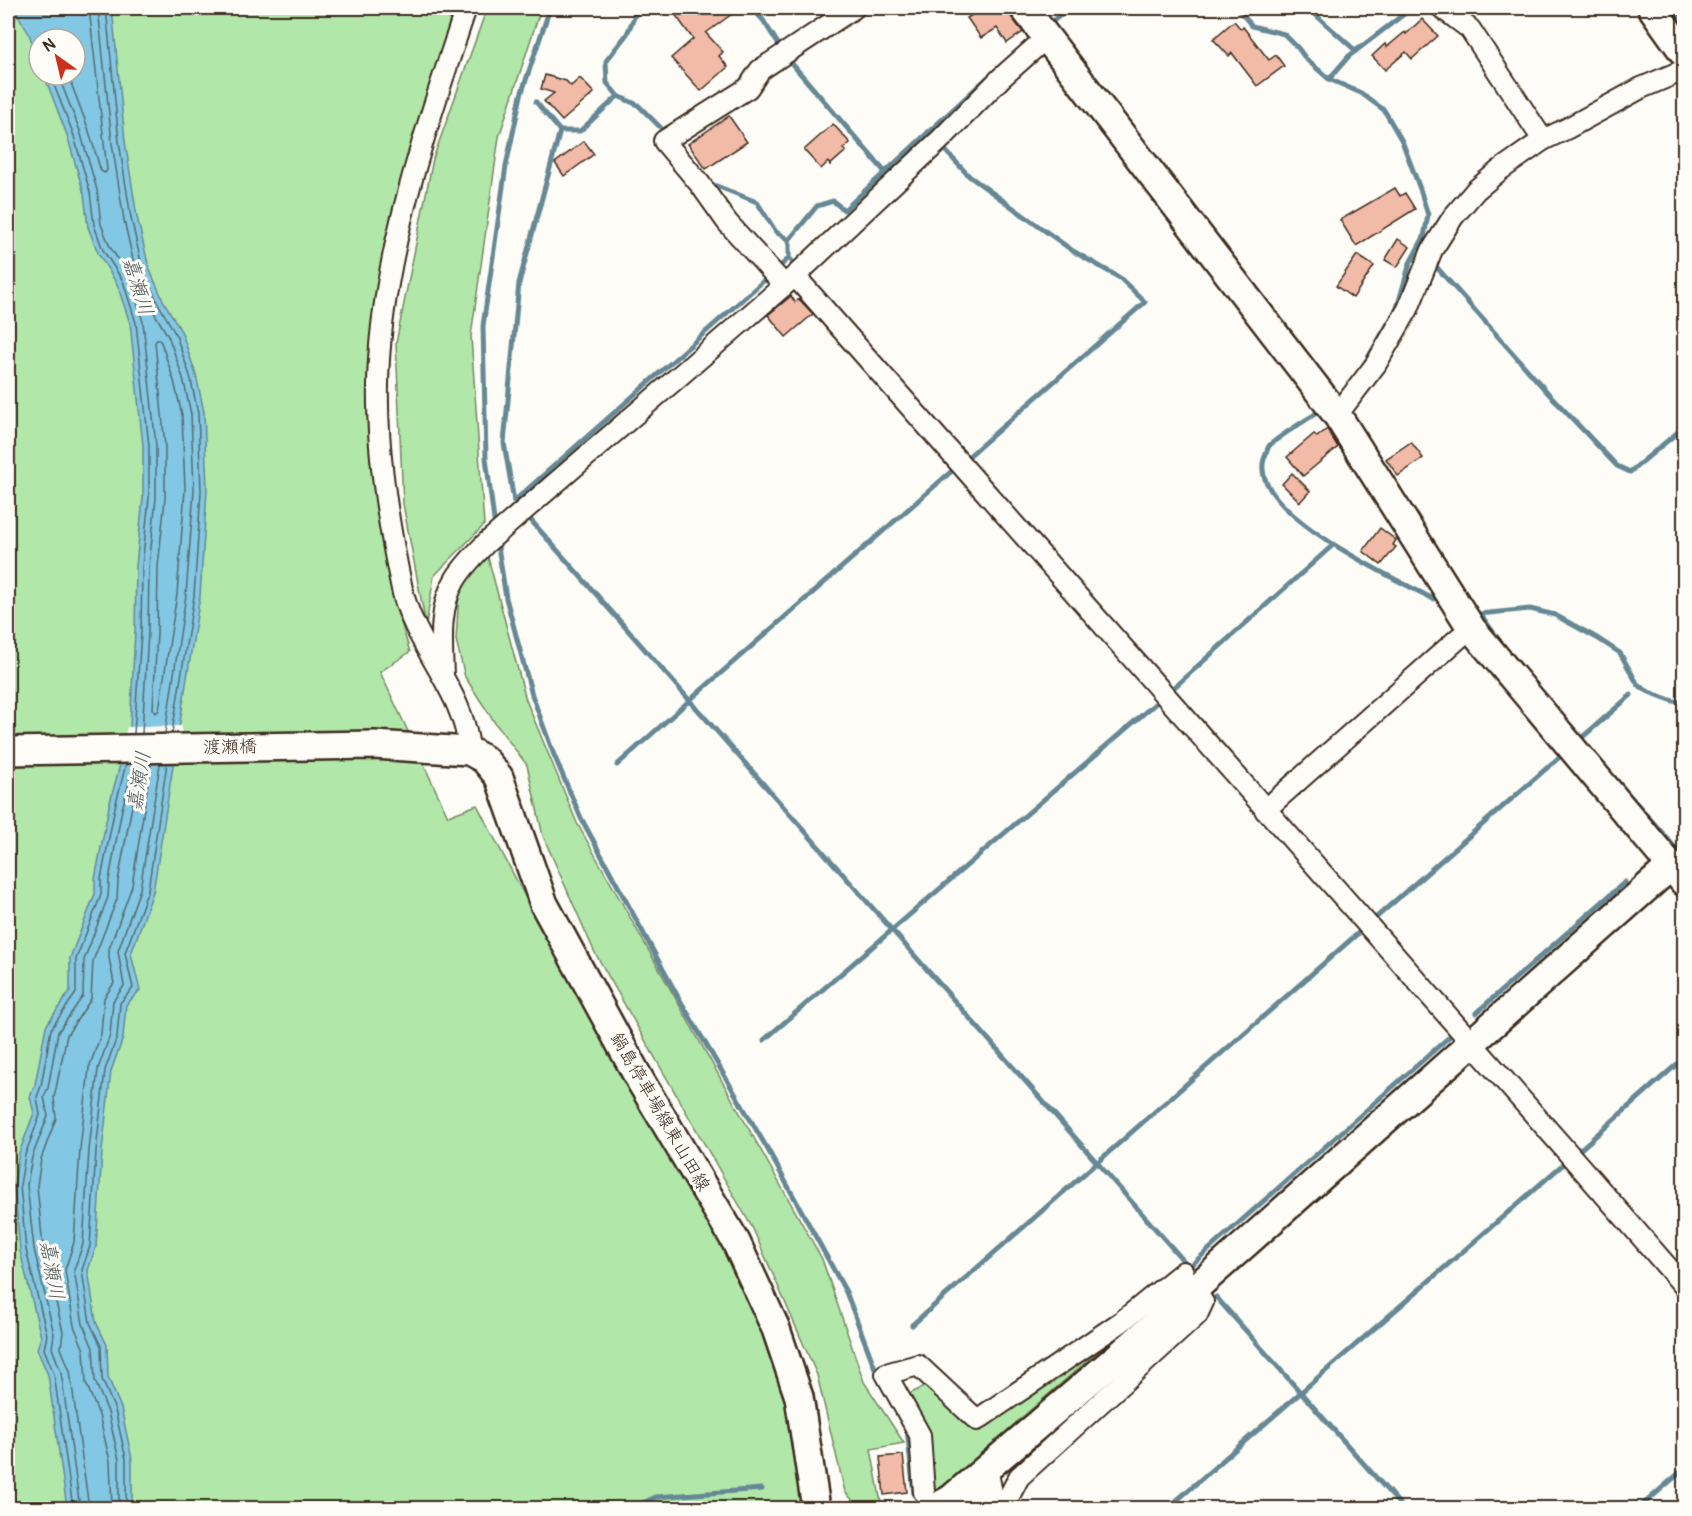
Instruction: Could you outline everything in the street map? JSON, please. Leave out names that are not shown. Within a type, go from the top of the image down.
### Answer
[{"type":"street","points":[[460,751],[469,738],[464,724],[443,676],[416,632],[403,596],[382,476],[378,403],[380,350],[386,300],[401,220],[415,166],[466,8]]},
{"type":"street","points":[[854,8],[760,70],[748,88],[669,138],[727,222],[786,275],[960,464],[1166,695],[1271,806],[1367,925],[1572,1157],[1681,1275]]},
{"type":"street","points":[[1442,8],[1470,29],[1543,140]]},
{"type":"street","points":[[1652,8],[1684,53]]},
{"type":"street","points":[[443,676],[441,632],[446,599],[455,579],[485,544],[936,143],[1001,78],[1036,23],[1336,415],[1472,629],[1678,874],[1472,1042],[1136,1341],[951,1499],[930,1500],[920,1435],[886,1374],[918,1365],[977,1420],[1121,1322],[1183,1272]]},
{"type":"street","points":[[1336,415],[1376,364],[1408,309],[1432,250],[1453,217],[1476,190],[1543,140],[1641,88],[1684,70]]},
{"type":"street","points":[[1271,806],[1460,637],[1472,629]]},
{"type":"street","name":"渡瀬橋","points":[[8,751],[374,745],[460,751]]},
{"type":"street","name":"鍋島停車場線東山田線","points":[[460,751],[484,759],[499,777],[544,904],[641,1082],[736,1242],[776,1329],[799,1397],[816,1509]]},
{"type":"street","points":[[1000,1509],[1019,1477],[1197,1315],[1203,1302]]},
{"type":"street","points":[[976,1509],[992,1493],[987,1468]]},
{"type":"green space","points":[[8,8],[456,8],[444,39],[385,240],[371,380],[372,478],[392,593],[410,652],[380,672],[448,816],[477,805],[551,946],[706,1216],[765,1334],[793,1428],[804,1508],[8,1508]]},
{"type":"green space","points":[[487,8],[541,8],[499,137],[471,336],[484,525],[434,576],[426,625],[403,504],[396,343],[433,159]]},
{"type":"green space","points":[[486,550],[526,700],[577,823],[822,1259],[864,1382],[904,1443],[871,1449],[882,1508],[860,1508],[845,1492],[817,1375],[753,1229],[594,951],[543,836],[527,765],[495,723],[465,677],[456,640],[459,592]]},
{"type":"green space","points":[[1103,1347],[933,1495],[931,1436],[907,1395],[928,1385],[981,1427]]},
{"type":"water","name":"嘉瀬川","points":[[14,8],[112,8],[125,141],[137,217],[149,268],[163,300],[182,333],[196,375],[204,412],[207,490],[200,596],[153,892],[131,954],[140,990],[126,1005],[123,1038],[111,1071],[102,1151],[96,1247],[88,1270],[96,1322],[107,1345],[108,1377],[121,1408],[132,1459],[132,1499],[135,1508],[67,1508],[48,1375],[37,1349],[41,1337],[20,1251],[14,1185],[19,1153],[34,1113],[30,1097],[35,1085],[46,1026],[70,991],[70,958],[95,894],[95,879],[109,806],[130,727],[136,566],[143,498],[143,446],[130,323],[117,284],[98,253],[88,227],[84,194],[67,135],[49,87],[87,87],[87,27],[27,27],[27,31]]},
{"type":"pier","points":[[182,726],[177,760],[118,761],[127,727]]},
{"type":"building","points":[[684,8],[690,15],[700,8],[740,8],[706,33],[723,52],[719,56],[728,67],[701,91],[671,58],[693,39],[674,13]]},
{"type":"building","points":[[983,8],[1007,8],[1023,32],[1007,43],[997,28],[981,38],[967,18]]},
{"type":"building","points":[[1422,19],[1438,36],[1412,59],[1406,52],[1385,70],[1372,56],[1385,44],[1387,47],[1405,32],[1406,34]]},
{"type":"building","points":[[1234,21],[1241,29],[1243,27],[1269,60],[1276,55],[1284,66],[1257,86],[1232,53],[1229,56],[1213,39]]},
{"type":"building","points":[[545,75],[566,81],[571,86],[580,78],[594,93],[562,121],[544,101],[554,93],[541,89]]},
{"type":"building","points":[[729,116],[747,142],[706,169],[688,144]]},
{"type":"building","points":[[833,124],[850,143],[843,149],[846,151],[830,165],[828,162],[821,169],[804,150]]},
{"type":"building","points":[[584,141],[594,154],[564,176],[555,163]]},
{"type":"building","points":[[1395,188],[1400,196],[1405,193],[1415,209],[1356,246],[1340,220]]},
{"type":"building","points":[[1398,239],[1410,247],[1397,267],[1385,260]]},
{"type":"building","points":[[1357,255],[1374,266],[1353,298],[1336,286]]},
{"type":"building","points":[[791,296],[795,302],[799,299],[813,314],[786,337],[768,315]]},
{"type":"building","points":[[1327,429],[1338,447],[1303,476],[1287,457],[1314,434],[1317,437]]},
{"type":"building","points":[[1411,442],[1423,458],[1398,476],[1386,459]]},
{"type":"building","points":[[1292,473],[1310,491],[1300,502],[1282,484]]},
{"type":"building","points":[[1380,528],[1396,540],[1393,545],[1396,547],[1381,565],[1363,551]]},
{"type":"building","points":[[903,1455],[907,1492],[884,1495],[880,1457]]},
{"type":"waterway","points":[[495,528],[486,458],[483,326],[506,166],[521,95],[550,8]]},
{"type":"waterway","points":[[618,96],[607,83],[606,61],[627,34],[638,8]]},
{"type":"waterway","points":[[752,8],[763,20],[782,50]]},
{"type":"waterway","points":[[1047,26],[1069,8]]},
{"type":"waterway","points":[[1237,8],[1252,26],[1284,34],[1306,59],[1329,79],[1361,93],[1384,110],[1402,141],[1420,189],[1428,215],[1424,237],[1410,263],[1397,308],[1362,368]]},
{"type":"waterway","points":[[1308,8],[1356,51]]},
{"type":"waterway","points":[[1329,79],[1349,56],[1412,8]]},
{"type":"waterway","points":[[1673,8],[1684,22]]},
{"type":"waterway","points":[[787,58],[885,172]]},
{"type":"waterway","points":[[789,240],[817,206],[833,201],[844,210],[988,77]]},
{"type":"waterway","points":[[536,102],[560,131],[580,131],[618,96],[638,105],[668,135]]},
{"type":"waterway","points":[[514,501],[504,443],[519,283],[560,131]]},
{"type":"waterway","points":[[617,765],[1145,302],[1120,278],[1073,251],[969,176],[928,132]]},
{"type":"waterway","points":[[709,183],[757,202],[776,232],[789,240],[789,258],[798,268]]},
{"type":"waterway","points":[[776,270],[789,258]]},
{"type":"waterway","points":[[1432,262],[1548,393],[1617,466],[1630,472],[1684,427]]},
{"type":"waterway","points":[[769,276],[514,501],[1189,1267],[1449,1037]]},
{"type":"waterway","points":[[1318,412],[1269,446],[1264,459],[1265,479],[1278,500],[1300,521],[1328,541],[1433,599]]},
{"type":"waterway","points":[[497,540],[506,598],[532,695],[581,818],[677,995],[767,1148],[846,1292],[881,1384]]},
{"type":"waterway","points":[[764,1040],[1171,690],[1333,545]]},
{"type":"waterway","points":[[1479,614],[1530,609],[1555,615],[1620,653],[1638,685],[1673,701],[1684,702]]},
{"type":"waterway","points":[[1481,615],[1503,646]]},
{"type":"waterway","points":[[1578,741],[1631,695]]},
{"type":"waterway","points":[[1371,922],[1564,753]]},
{"type":"waterway","points":[[1617,781],[1684,858]]},
{"type":"waterway","points":[[1476,1013],[1625,882]]},
{"type":"waterway","points":[[912,1325],[1364,928]]},
{"type":"waterway","points":[[1575,1154],[1684,1058]]},
{"type":"waterway","points":[[1168,1508],[1568,1160]]},
{"type":"waterway","points":[[1216,1297],[1403,1508]]},
{"type":"waterway","points":[[907,1428],[914,1495]]},
{"type":"waterway","points":[[1639,1508],[1684,1469]]},
{"type":"waterway","points":[[631,1508],[656,1497],[762,1489]]}]
